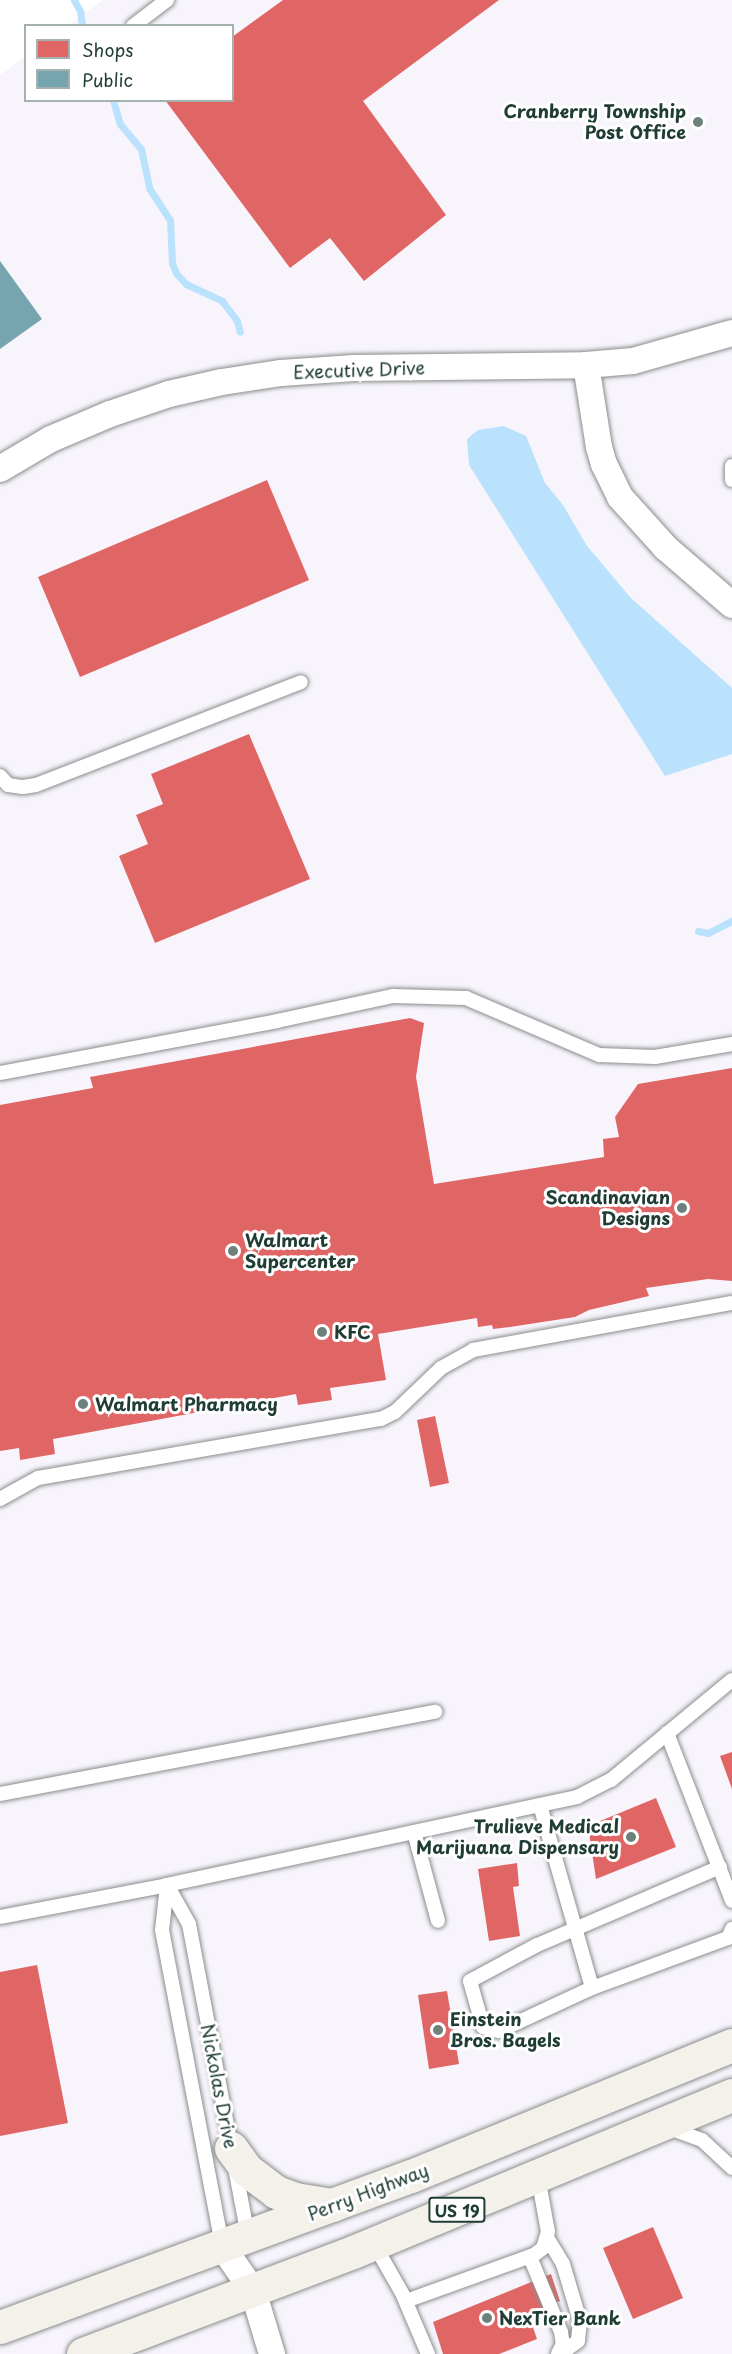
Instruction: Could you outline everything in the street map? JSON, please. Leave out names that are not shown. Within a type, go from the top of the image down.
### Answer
[{"type":"main road","name":"Perry Highway","points":[[0,2326],[335,2205],[493,2144],[732,2044]]},
{"type":"main road","name":"US 19","points":[[83,2354],[374,2244],[732,2096]]},
{"type":"main road","points":[[231,2148],[247,2170],[276,2192],[295,2199],[335,2205]]},
{"type":"street","name":"Executive Drive","points":[[0,469],[51,439],[110,414],[169,394],[222,382],[281,373],[354,368],[586,365],[633,361],[732,333]]},
{"type":"street","points":[[586,365],[599,447],[607,472],[620,497],[666,548],[732,605]]},
{"type":"street","points":[[235,2242],[272,2354]]},
{"type":"lane","points":[[136,24],[167,0]]},
{"type":"lane","points":[[732,466],[732,480]]},
{"type":"lane","points":[[0,776],[8,785],[23,787],[36,784],[301,682]]},
{"type":"lane","points":[[0,1073],[277,1021],[393,996],[466,998],[599,1055],[656,1057],[732,1044]]},
{"type":"lane","points":[[0,1499],[38,1478],[381,1419],[395,1413],[441,1368],[473,1350],[732,1303]]},
{"type":"lane","points":[[0,1917],[167,1885],[577,1797],[611,1780],[732,1680]]},
{"type":"lane","points":[[0,1794],[435,1712]]},
{"type":"lane","points":[[667,1734],[732,1901]]},
{"type":"lane","points":[[540,1805],[592,1988]]},
{"type":"lane","points":[[414,1832],[438,1921]]},
{"type":"lane","points":[[720,1867],[537,1945],[470,1981],[483,2027],[499,2031],[592,1988],[728,1938],[732,1929]]},
{"type":"lane","name":"Nickolas Drive","points":[[167,1885],[189,1924],[231,2148],[235,2242]]},
{"type":"lane","name":"Nickolas Drive","points":[[167,1885],[162,1930],[235,2242]]},
{"type":"lane","points":[[661,2126],[702,2140],[732,2168]]},
{"type":"lane","points":[[538,2177],[548,2239],[563,2264],[580,2320],[578,2341],[559,2354]]},
{"type":"lane","points":[[406,2301],[530,2257],[543,2248],[548,2239]]},
{"type":"lane","points":[[374,2244],[406,2301],[428,2354]]},
{"type":"lane","points":[[530,2257],[561,2332],[563,2344],[559,2354]]},
{"type":"shaded area","points":[[103,0],[732,0],[732,2354],[0,2354],[0,75],[24,58],[24,102],[234,102],[234,24],[69,24]]},
{"type":"water","points":[[504,426],[526,436],[545,483],[563,505],[587,546],[631,598],[732,688],[732,754],[665,776],[469,465],[467,439],[478,430]]},
{"type":"building: Shops","points":[[283,0],[499,0],[363,101],[446,215],[364,281],[330,238],[290,268],[166,102],[234,102],[234,36]]},
{"type":"building: Shops","points":[[267,480],[309,580],[80,677],[38,577]]},
{"type":"building: Shops","points":[[249,734],[310,879],[155,943],[119,856],[148,844],[136,815],[163,804],[151,774]]},
{"type":"building: Shops","name":"Walmart Supercenter","points":[[410,1018],[424,1023],[416,1077],[434,1184],[604,1157],[603,1139],[619,1137],[615,1117],[638,1084],[732,1068],[732,1281],[708,1279],[646,1288],[649,1296],[589,1310],[575,1317],[510,1327],[493,1329],[492,1325],[478,1327],[477,1318],[378,1334],[386,1380],[330,1388],[332,1400],[298,1405],[296,1394],[53,1439],[55,1454],[20,1460],[19,1448],[0,1451],[0,1105],[93,1088],[90,1077]]},
{"type":"building: Shops","points":[[435,1416],[449,1483],[430,1487],[417,1420]]},
{"type":"building: Shops","points":[[732,1752],[732,1789],[720,1756]]},
{"type":"building: Shops","name":"Trulieve Medical Marijuana Dispensary","points":[[656,1798],[676,1847],[596,1879],[588,1826]]},
{"type":"building: Shops","points":[[517,1863],[519,1886],[513,1887],[520,1936],[489,1941],[478,1869]]},
{"type":"building: Shops","points":[[37,1965],[68,2123],[0,2136],[0,1972]]},
{"type":"building: Shops","name":"Einstein Bros. Bagels","points":[[447,1991],[459,2064],[429,2069],[418,1995]]},
{"type":"building: Shops","points":[[653,2227],[683,2298],[633,2319],[603,2248]]},
{"type":"building: Shops","name":"NexTier Bank","points":[[551,2274],[560,2301],[528,2313],[537,2339],[499,2354],[443,2354],[433,2322]]},
{"type":"building: Public","points":[[0,261],[42,319],[0,349]]},
{"type":"waterway","points":[[74,0],[80,11],[82,24]]},
{"type":"waterway","points":[[114,102],[120,124],[141,149],[149,188],[170,220],[172,263],[176,273],[186,284],[222,301],[237,321],[240,332]]},
{"type":"waterway","points":[[698,931],[708,933],[732,921]]},
{"type":"place","name":"Cranberry Township Post Office","points":[[698,122]]},
{"type":"place","name":"Scandinavian Designs","points":[[682,1208]]},
{"type":"place","name":"Walmart Supercenter","points":[[233,1251]]},
{"type":"place","name":"KFC","points":[[322,1332]]},
{"type":"place","name":"Walmart Pharmacy","points":[[83,1404]]},
{"type":"place","name":"Trulieve Medical Marijuana Dispensary","points":[[631,1837]]},
{"type":"place","name":"Einstein Bros. Bagels","points":[[438,2030]]},
{"type":"place","name":"NexTier Bank","points":[[487,2318]]}]
